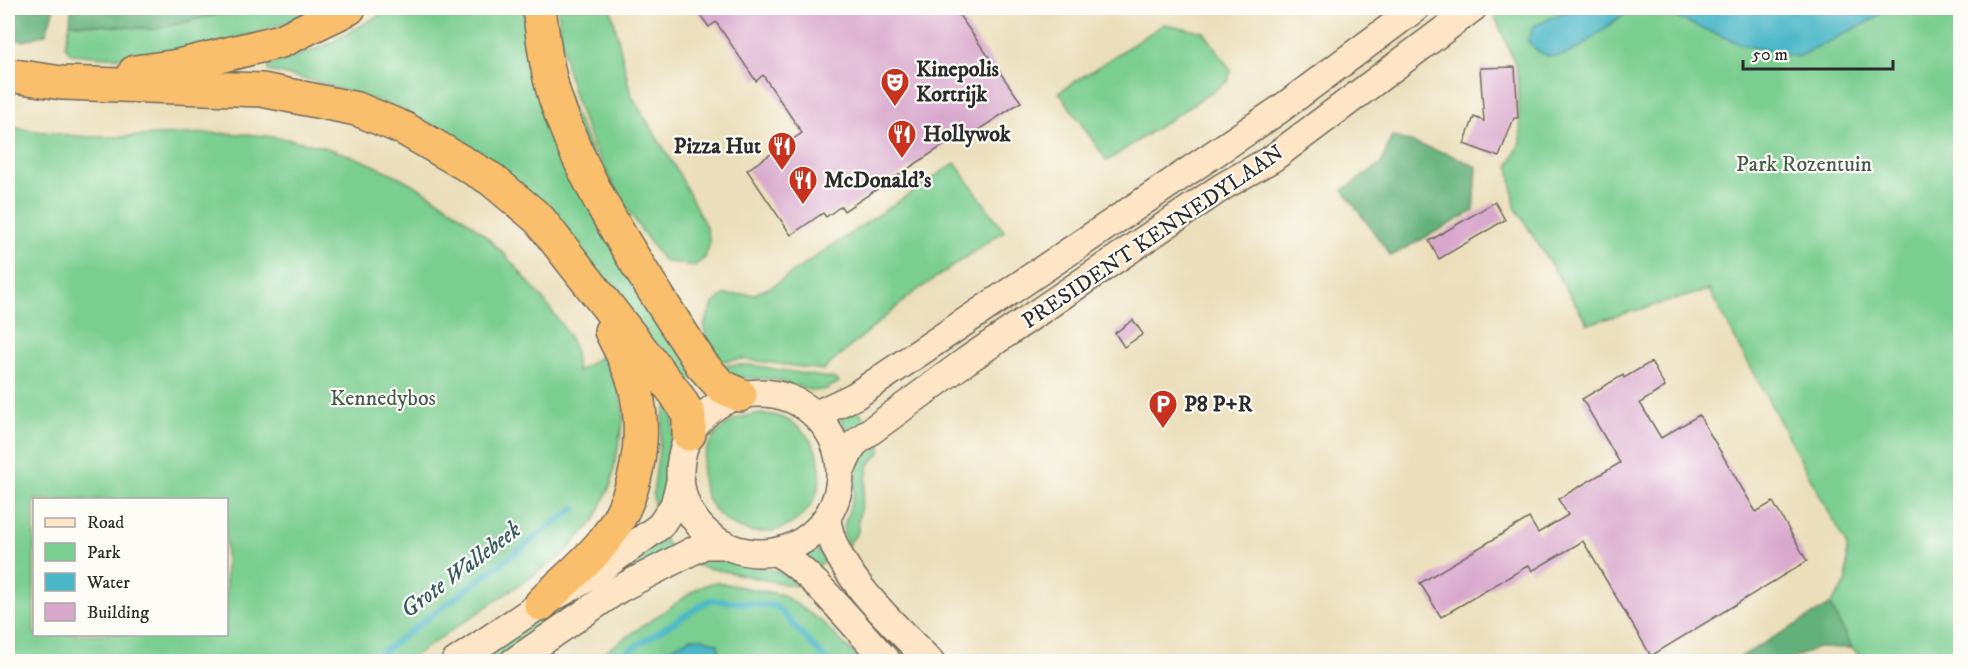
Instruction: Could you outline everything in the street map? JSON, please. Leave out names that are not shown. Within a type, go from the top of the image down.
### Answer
[{"type":"highway","points":[[62,83],[178,66],[281,40],[349,8]]},
{"type":"highway","points":[[539,8],[544,54],[555,96],[571,141],[603,208],[702,365],[722,387],[740,395]]},
{"type":"highway","points":[[8,75],[62,83],[262,90],[357,110],[405,129],[491,179],[539,219],[587,278],[686,409],[689,434]]},
{"type":"highway","points":[[541,604],[603,542],[624,505],[637,465],[640,426],[634,384],[587,278]]},
{"type":"main road","name":"PRESIDENT KENNEDYLAAN","points":[[815,415],[855,396],[1105,228],[1279,110],[1416,8]]},
{"type":"main road","name":"PRESIDENT KENNEDYLAAN","points":[[840,472],[853,445],[966,361],[1222,187],[1273,158],[1473,8]]},
{"type":"main road","points":[[774,552],[804,540],[827,517],[834,503],[840,472],[834,441],[815,415],[788,398],[773,393],[740,395],[711,409],[689,434],[680,465],[680,482],[684,498],[695,519],[712,537],[726,545],[742,551],[774,552],[784,555],[801,569],[888,662]]},
{"type":"main road","points":[[455,662],[541,604],[588,578],[660,526],[674,505],[680,482]]},
{"type":"main road","points":[[827,517],[830,538],[839,557],[867,593],[931,662]]},
{"type":"main road","points":[[513,662],[619,589],[704,545],[726,545]]},
{"type":"green space","points":[[8,8],[54,8],[46,34],[23,41],[8,37]]},
{"type":"green space","points":[[71,8],[243,8],[156,29],[70,23]]},
{"type":"green space","points":[[243,8],[318,8],[298,18],[249,35],[169,53],[103,57],[71,54],[65,46],[70,23],[156,29]]},
{"type":"green space","points":[[392,8],[524,8],[698,374],[684,384],[480,155],[435,126],[396,107],[313,81],[268,71],[268,66],[327,45]]},
{"type":"green space","points":[[558,8],[611,8],[631,95],[678,172],[706,227],[710,242],[705,258],[694,266],[664,261],[607,174],[579,109],[569,76]]},
{"type":"green space","name":"Park Rozentuin","points":[[1507,8],[1960,8],[1960,661],[1866,661],[1852,648],[1830,605],[1847,582],[1847,546],[1709,290],[1588,324],[1515,207],[1509,165],[1521,142],[1517,68],[1495,17]]},
{"type":"green space","points":[[1164,24],[1204,32],[1231,71],[1228,81],[1107,161],[1059,92]]},
{"type":"green space","name":"Kennedybos","points":[[8,127],[90,137],[204,133],[265,136],[300,142],[368,163],[432,196],[462,217],[514,265],[568,335],[573,345],[577,372],[612,349],[624,417],[611,484],[594,521],[562,556],[406,661],[8,662]]},
{"type":"green space","points":[[1392,136],[1451,155],[1477,167],[1474,211],[1391,256],[1343,190],[1381,164]]},
{"type":"green space","points":[[955,163],[1004,231],[912,294],[823,370],[744,359],[719,361],[709,354],[714,350],[706,338],[704,326],[713,304],[724,295],[754,294],[771,287]]},
{"type":"green space","points":[[751,365],[835,379],[839,382],[827,389],[813,391],[773,379],[740,378],[720,367]]},
{"type":"green space","points":[[668,405],[673,419],[673,432],[660,516],[654,505],[653,494],[664,412]]},
{"type":"green space","points":[[857,408],[868,424],[848,435],[841,419]]},
{"type":"green space","points":[[761,414],[794,424],[810,440],[820,473],[810,506],[794,522],[761,532],[728,522],[712,506],[702,473],[712,440],[728,424]]},
{"type":"green space","points":[[878,437],[881,445],[880,453],[869,464],[858,532],[847,546],[843,529],[854,494],[858,456]]},
{"type":"green space","points":[[661,536],[672,550],[495,661],[471,662]]},
{"type":"green space","points":[[816,548],[826,560],[812,571],[800,558]]},
{"type":"green space","points":[[719,558],[780,573],[797,584],[795,586],[694,565],[701,559]]},
{"type":"green space","points":[[716,582],[783,595],[822,622],[861,661],[590,662],[700,587]]},
{"type":"green space","points":[[1830,605],[1852,648],[1816,648],[1788,661],[1733,661]]},
{"type":"water","points":[[1572,8],[1648,8],[1625,14],[1578,49],[1565,55],[1553,56],[1540,52],[1528,41],[1534,26]]},
{"type":"water","points":[[1653,8],[1884,8],[1874,19],[1798,57],[1743,45]]},
{"type":"water","points":[[691,638],[702,638],[718,644],[719,653],[702,661],[671,658],[647,661]]},
{"type":"building","name":"Kinepolis Kortrijk","points":[[695,8],[954,8],[1021,102],[960,142],[956,137],[844,211],[841,206],[826,217],[823,213],[791,235],[747,170],[802,133],[763,75],[756,81],[716,22],[709,27]]},
{"type":"building","points":[[1515,67],[1518,118],[1514,118],[1499,157],[1464,144],[1474,117],[1484,121],[1480,68]]},
{"type":"building","points":[[1495,202],[1505,220],[1439,259],[1429,241]]},
{"type":"building","points":[[1133,320],[1143,334],[1124,347],[1115,333]]},
{"type":"building","points":[[1651,362],[1665,387],[1640,403],[1661,438],[1699,415],[1756,512],[1773,502],[1807,561],[1651,656],[1583,541],[1532,571],[1529,565],[1441,617],[1420,583],[1529,518],[1538,533],[1568,515],[1558,499],[1620,463],[1582,399]]},
{"type":"waterway","name":"Grote Wallebeek","points":[[369,662],[575,508]]},
{"type":"waterway","points":[[610,662],[710,600],[776,606],[828,662]]},
{"type":"place","name":"Kinepolis Kortrijk","points":[[895,108]]},
{"type":"place","name":"Hollywok","points":[[902,160]]},
{"type":"place","name":"Pizza Hut","points":[[782,172]]},
{"type":"place","name":"McDonald's","points":[[803,206]]},
{"type":"place","name":"P8 P+R","points":[[1163,430]]}]
